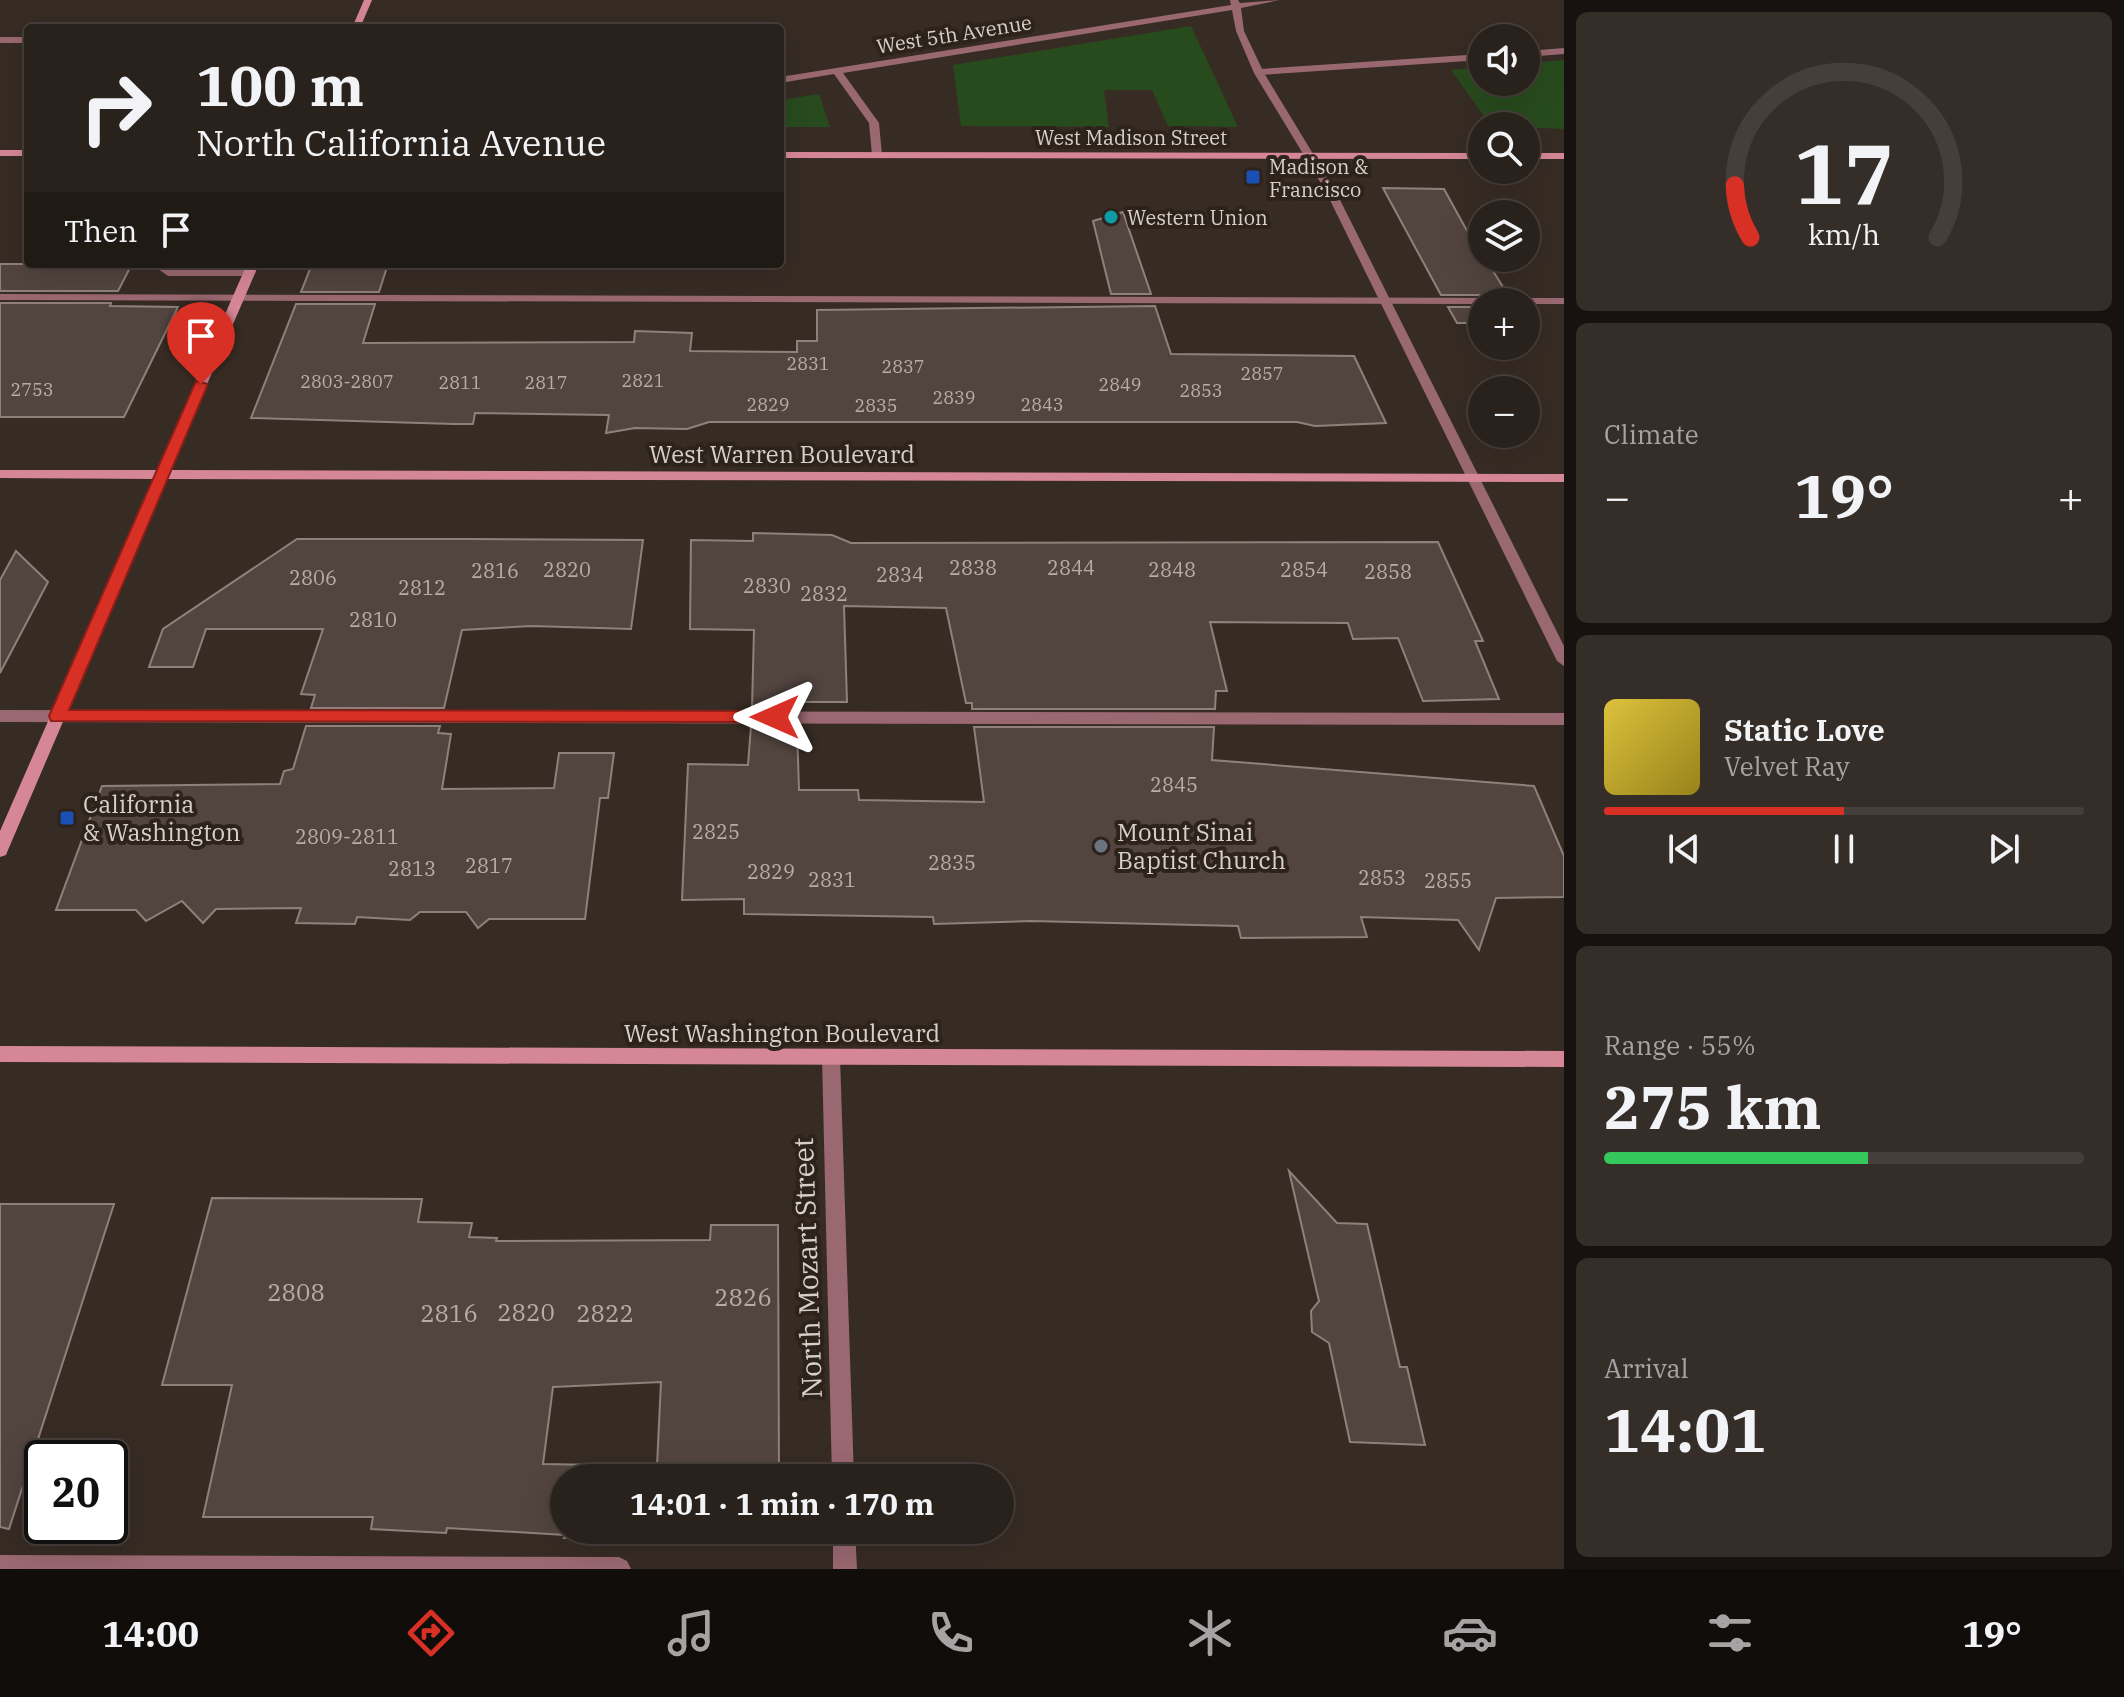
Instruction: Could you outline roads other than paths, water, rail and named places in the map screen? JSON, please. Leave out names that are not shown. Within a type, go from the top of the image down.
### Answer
[{"type":"street","points":[[358,24],[368,0]]},
{"type":"street","name":"West 5th Avenue","points":[[784,79],[1236,3],[1276,0]]},
{"type":"street","points":[[1236,3],[1239,29],[1286,125],[1330,190],[1564,661]]},
{"type":"street","points":[[0,40],[24,40]]},
{"type":"street","points":[[1540,53],[1564,51]]},
{"type":"street","points":[[1260,72],[1468,58]]},
{"type":"street","points":[[837,71],[874,123],[877,155]]},
{"type":"street","points":[[0,153],[24,153]]},
{"type":"street","name":"West Madison Street","points":[[784,155],[1468,156]]},
{"type":"street","points":[[1540,156],[1564,156]]},
{"type":"street","points":[[0,850],[252,268],[168,273],[162,268]]},
{"type":"street","points":[[0,297],[1564,301]]},
{"type":"street","name":"West Warren Boulevard","points":[[0,474],[1564,478]]},
{"type":"street","points":[[0,716],[1564,719]]},
{"type":"street","name":"West Washington Boulevard","points":[[0,1054],[1564,1059]]},
{"type":"street","name":"North Mozart Street","points":[[831,1057],[843,1464]]},
{"type":"street","points":[[844,1544],[845,1569]]},
{"type":"street","points":[[0,1567],[619,1569]]},
{"type":"place","name":"Madison & Francisco","points":[[1253,177]]},
{"type":"place","name":"Western Union","points":[[1111,217]]},
{"type":"place","name":"California & Washington","points":[[67,818]]},
{"type":"place","name":"Mount Sinai Baptist Church","points":[[1101,846]]}]
